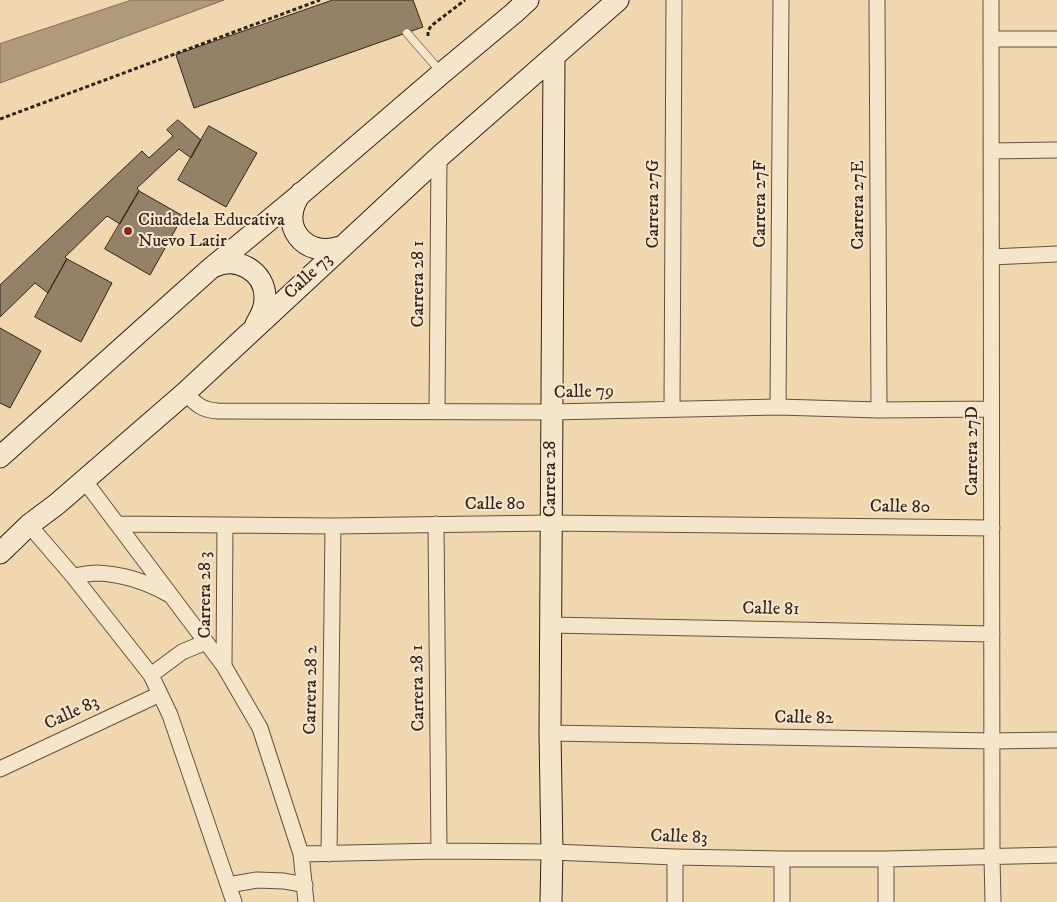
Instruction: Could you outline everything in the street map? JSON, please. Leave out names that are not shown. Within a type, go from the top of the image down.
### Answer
[{"type":"main road","points":[[0,457],[210,269],[528,0]]},
{"type":"main road","name":"Calle 73","points":[[0,553],[29,525],[57,504],[184,392],[439,157],[618,0]]},
{"type":"main road","name":"Carrera 28","points":[[551,902],[550,625],[554,57]]},
{"type":"main road","points":[[302,193],[296,200],[293,208],[293,225],[296,233],[301,240],[315,249],[332,250],[340,247]]},
{"type":"main road","points":[[210,269],[219,264],[238,263],[247,267],[261,280],[266,299],[264,308],[248,334]]},
{"type":"street","name":"Carrera 27G","points":[[672,409],[674,0]]},
{"type":"street","name":"Carrera 27F","points":[[778,407],[781,0]]},
{"type":"street","name":"Carrera 27E","points":[[877,0],[879,410]]},
{"type":"street","name":"Carrera 27D","points":[[991,0],[992,856],[994,902]]},
{"type":"street","points":[[991,39],[1057,39]]},
{"type":"street","points":[[991,151],[1057,150]]},
{"type":"street","name":"Carrera 28 1","points":[[438,412],[439,157]]},
{"type":"street","points":[[991,257],[1057,254]]},
{"type":"street","name":"Calle 79","points":[[184,392],[196,404],[206,410],[552,412],[778,407],[879,410],[991,409]]},
{"type":"street","points":[[84,480],[224,666],[260,728],[301,854],[306,902]]},
{"type":"street","name":"Calle 80","points":[[118,524],[332,526],[551,523],[992,528]]},
{"type":"street","name":"Carrera 28 1","points":[[436,524],[439,851]]},
{"type":"street","points":[[29,525],[73,576],[151,676],[170,715],[234,902]]},
{"type":"street","name":"Carrera 28 3","points":[[224,666],[225,525]]},
{"type":"street","name":"Carrera 28 2","points":[[329,854],[332,526]]},
{"type":"street","points":[[73,576],[95,573],[122,576],[149,584],[171,596]]},
{"type":"street","name":"Calle 81","points":[[550,625],[992,634]]},
{"type":"street","points":[[151,676],[182,652],[206,642]]},
{"type":"street","name":"Calle 83","points":[[0,769],[160,694]]},
{"type":"street","name":"Calle 82","points":[[550,733],[992,741],[1057,740]]},
{"type":"street","name":"Calle 83","points":[[301,854],[439,851],[552,852],[782,859],[886,859],[1057,855]]},
{"type":"street","points":[[675,857],[675,902]]},
{"type":"street","points":[[782,859],[782,902]]},
{"type":"street","points":[[886,859],[886,902]]},
{"type":"street","points":[[228,885],[256,880],[284,881],[304,885]]},
{"type":"lane","points":[[407,33],[442,73]]},
{"type":"path","points":[[0,119],[320,0]]},
{"type":"path","points":[[428,38],[428,31],[431,26],[465,0]]},
{"type":"shaded area","points":[[132,0],[224,0],[0,83],[0,44]]},
{"type":"building","points":[[333,0],[413,0],[423,27],[194,108],[176,55]]},
{"type":"building","points":[[178,120],[201,140],[191,158],[179,149],[137,188],[139,191],[120,224],[107,216],[65,257],[67,259],[48,293],[35,283],[0,317],[0,285],[142,151],[149,158],[173,136],[167,130]]},
{"type":"building","points":[[209,126],[257,153],[226,207],[178,180]]},
{"type":"building","points":[[139,191],[183,216],[150,275],[105,249]]},
{"type":"building","points":[[67,259],[112,283],[81,342],[35,317]]},
{"type":"building","points":[[0,328],[41,351],[10,408],[0,403]]},
{"type":"place","name":"Ciudadela Educativa Nuevo Latir","points":[[128,231]]}]
